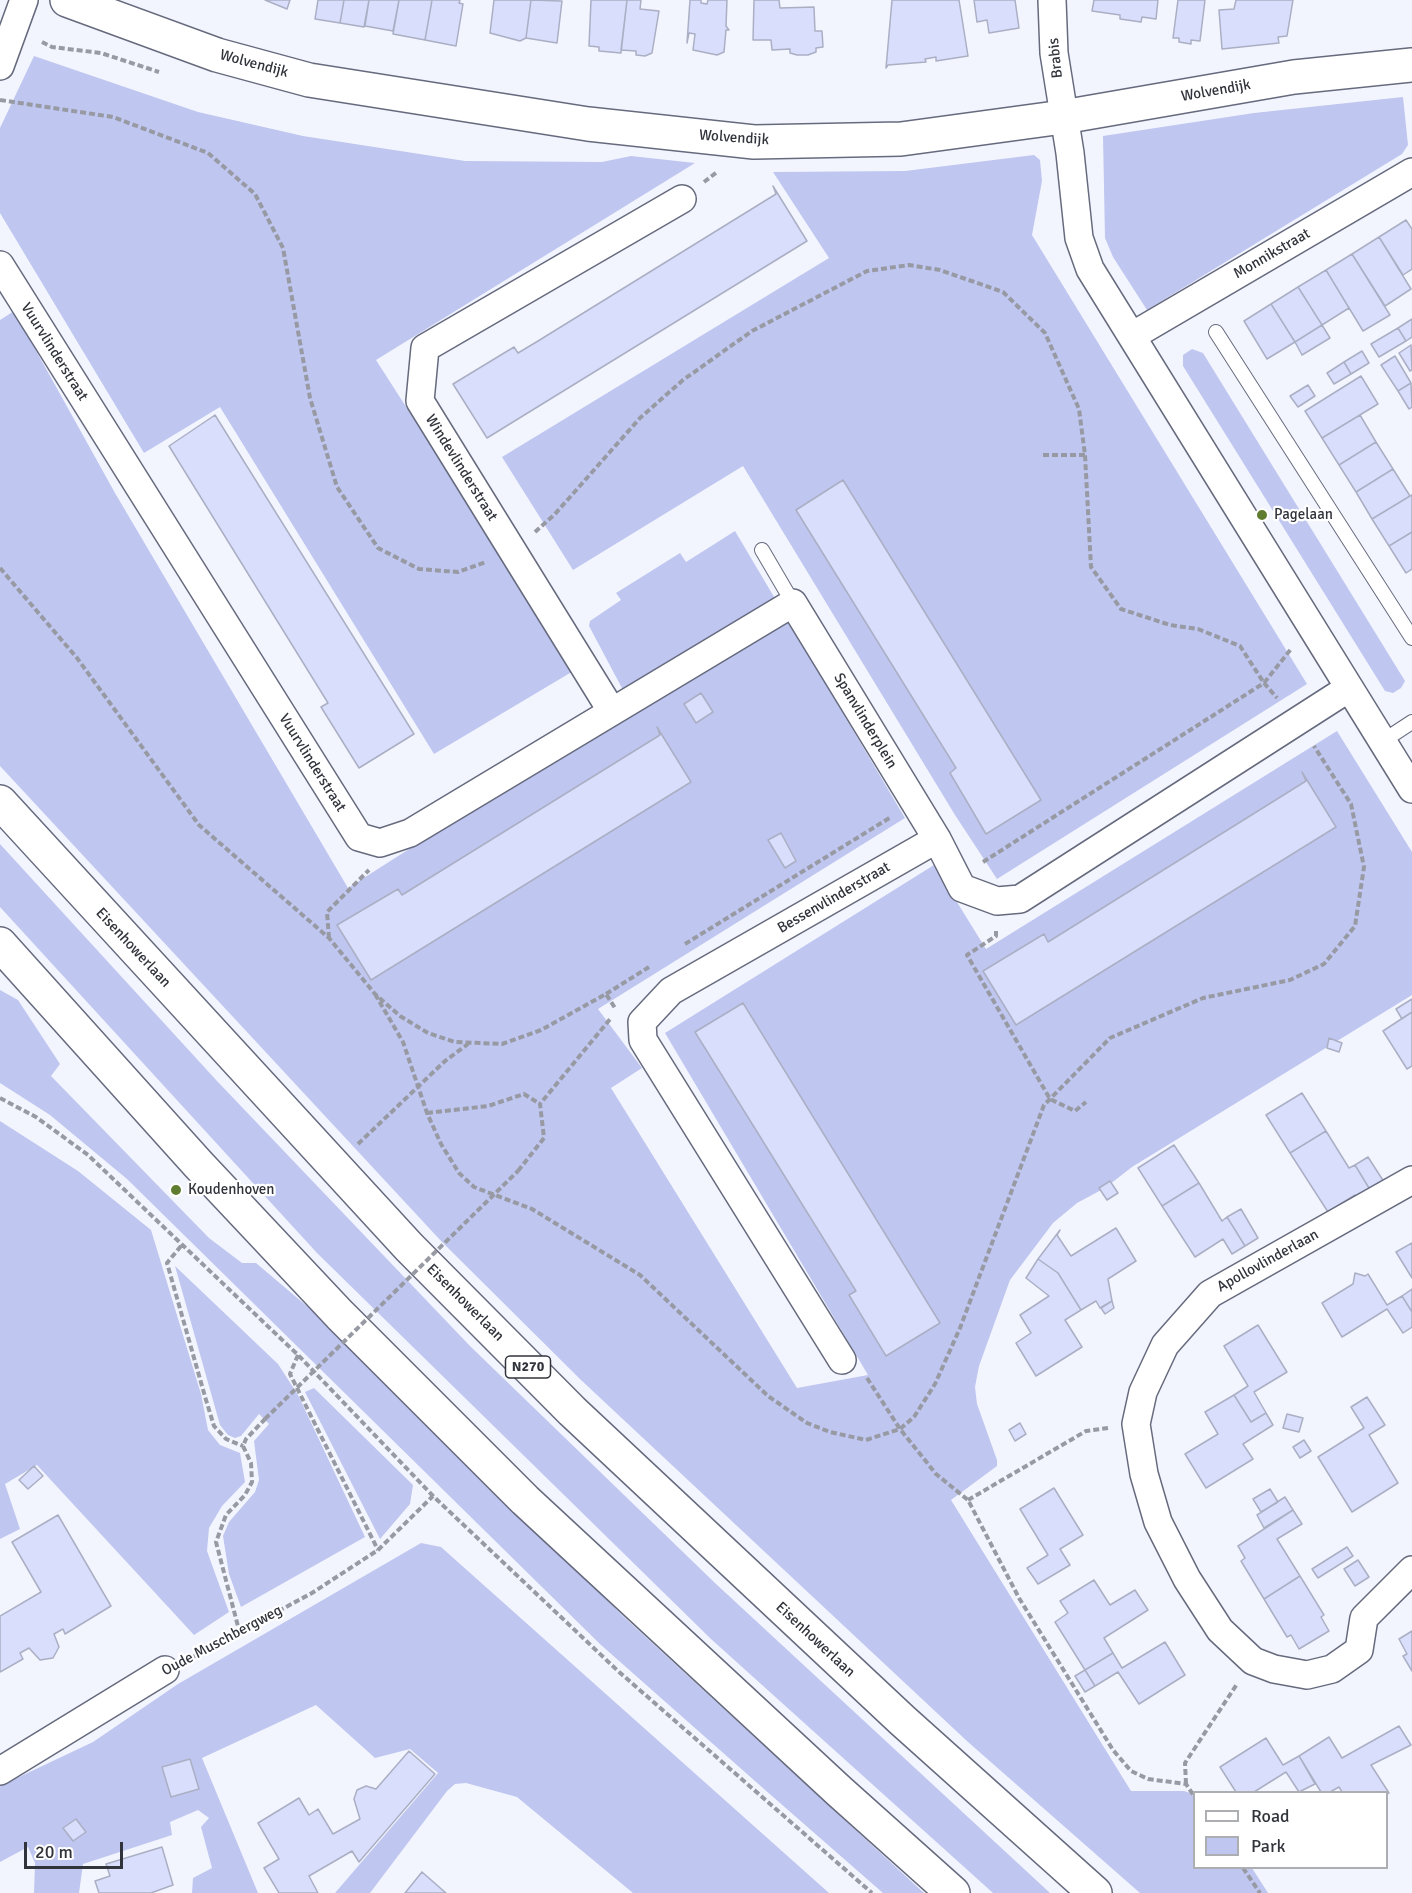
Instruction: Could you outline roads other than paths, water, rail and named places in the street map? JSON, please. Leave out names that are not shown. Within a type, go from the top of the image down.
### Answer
[{"type":"main road","name":"Wolvendijk","points":[[67,0],[217,55],[309,80],[588,124],[754,142],[901,140],[1064,117],[1294,77],[1412,65]]},
{"type":"main road","name":"Eisenhowerlaan","points":[[0,802],[409,1247],[580,1419],[902,1720],[1095,1893]]},
{"type":"main road","points":[[0,944],[14,973],[340,1315],[525,1500],[830,1783],[953,1893]]},
{"type":"street","points":[[0,66],[24,0]]},
{"type":"street","name":"Brabis","points":[[1052,0],[1054,53],[1064,117]]},
{"type":"street","points":[[1064,117],[1079,238],[1090,269],[1412,789]]},
{"type":"street","name":"Monnikstraat","points":[[1132,336],[1412,172]]},
{"type":"street","name":"Windevlinderstraat","points":[[611,710],[420,401],[425,348],[682,199]]},
{"type":"street","name":"Vuurvlinderstraat","points":[[0,265],[359,837],[380,843],[410,833],[611,710]]},
{"type":"street","points":[[611,710],[793,603]]},
{"type":"street","name":"Spanvlinderplein","points":[[793,603],[937,839]]},
{"type":"street","points":[[937,839],[962,888],[997,901],[1020,899],[1349,688]]},
{"type":"street","name":"Bessenvlinderstraat","points":[[842,1360],[643,1040],[642,1022],[671,992],[937,839]]},
{"type":"street","name":"Apollovlinderlaan","points":[[1412,1180],[1210,1294],[1165,1345],[1143,1392],[1136,1424],[1144,1474],[1158,1522],[1187,1579],[1220,1630],[1253,1661],[1274,1669],[1307,1675],[1332,1669],[1359,1650],[1364,1618],[1412,1570]]},
{"type":"street","name":"Oude Muschbergweg","points":[[0,1771],[165,1670]]},
{"type":"lane","points":[[1215,332],[1412,638]]},
{"type":"lane","points":[[762,549],[793,603]]},
{"type":"lane","points":[[1383,741],[1412,722]]},
{"type":"place","name":"Pagelaan","points":[[1262,515]]},
{"type":"place","name":"Koudenhoven","points":[[176,1190]]}]
